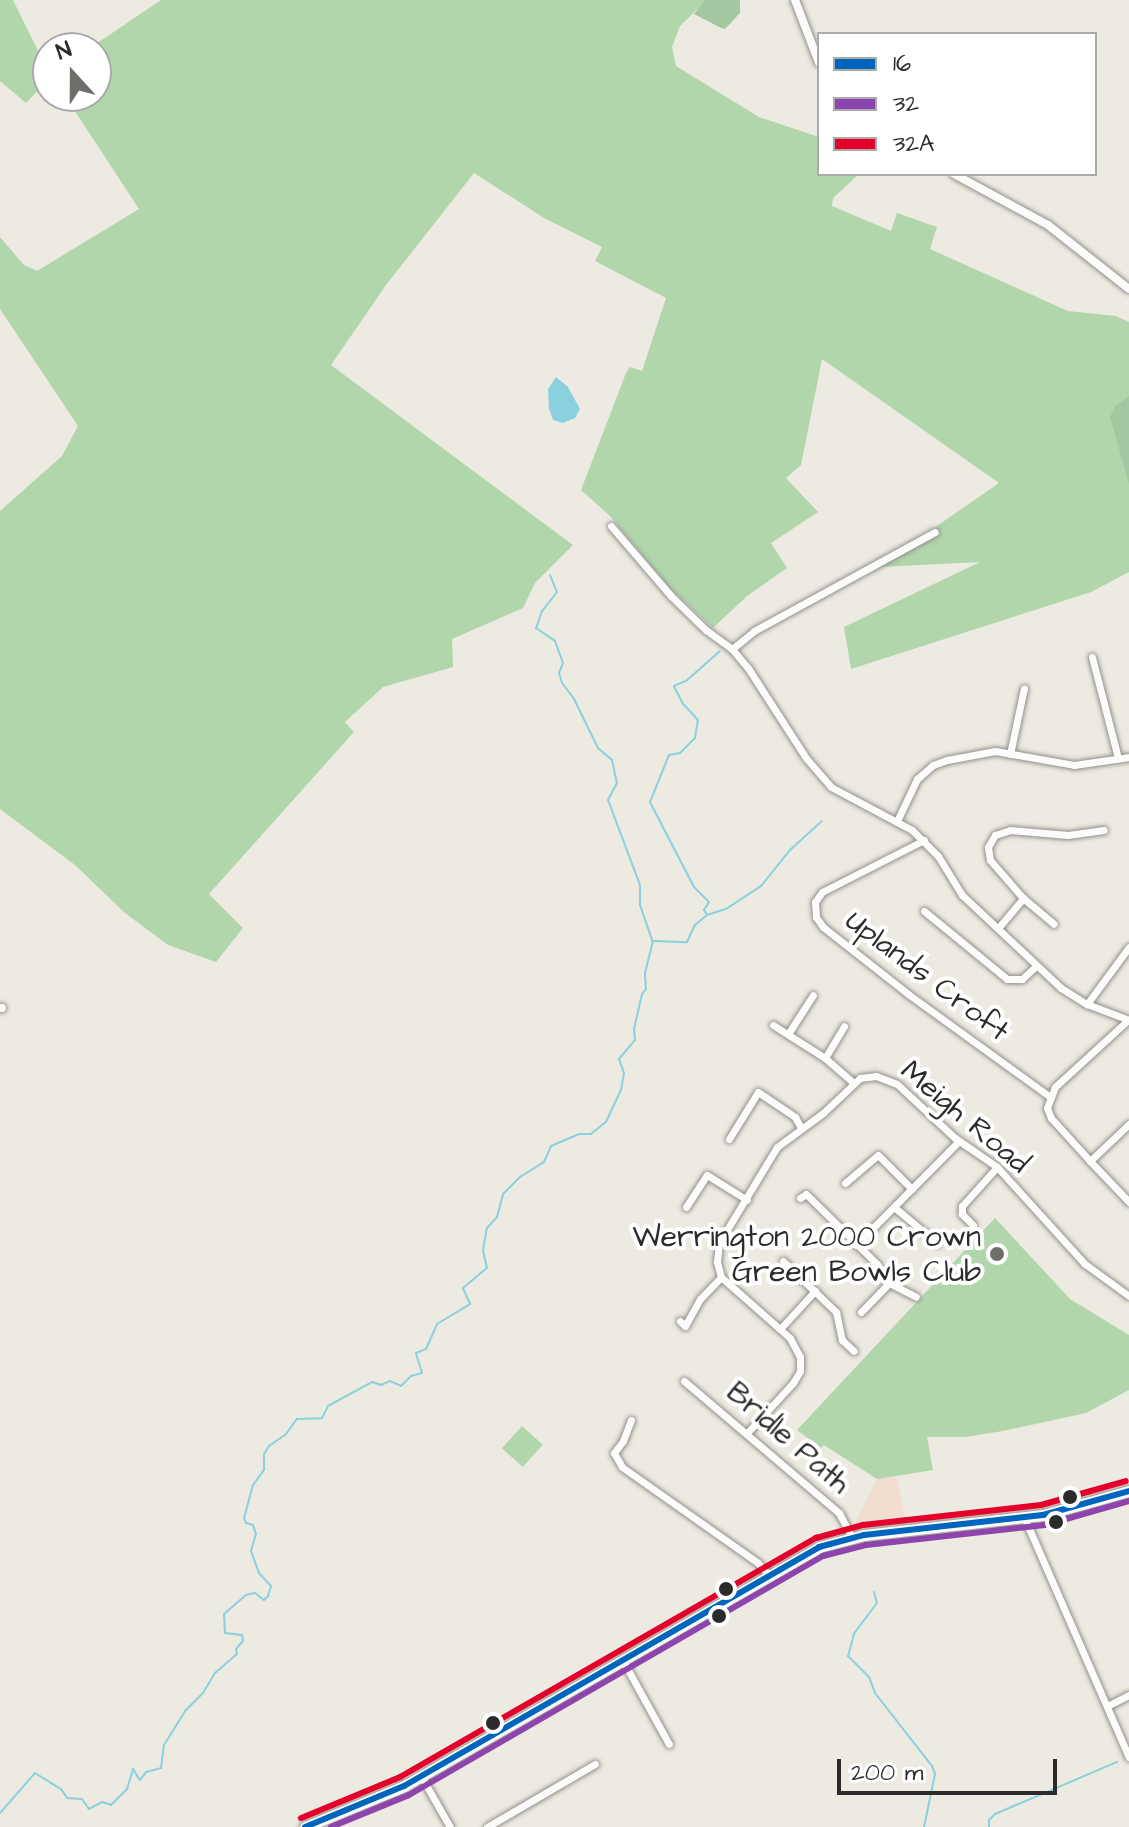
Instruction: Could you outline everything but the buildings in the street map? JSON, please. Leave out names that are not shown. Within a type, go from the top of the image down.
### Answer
[{"type":"highway","points":[[305,1827],[375,1800],[421,1776],[767,1573],[819,1547],[852,1537],[1076,1509],[1129,1491]]},
{"type":"street","points":[[795,0],[817,58]]},
{"type":"street","points":[[958,176],[1048,225],[1129,289]]},
{"type":"street","points":[[611,526],[671,596],[706,630],[732,649],[819,775],[839,793],[897,821],[924,840],[962,895],[999,927],[1035,967],[1087,1004],[1128,1020],[1049,1096],[1047,1108],[1051,1118],[1129,1202]]},
{"type":"street","points":[[732,649],[754,631],[935,532]]},
{"type":"street","points":[[1092,657],[1118,758]]},
{"type":"street","points":[[1010,754],[1024,688]]},
{"type":"street","points":[[897,821],[914,785],[933,765],[980,753],[1010,754],[1060,765],[1129,757]]},
{"type":"street","points":[[1054,924],[1023,898],[990,860],[988,847],[995,835],[1010,830],[1068,835],[1104,830]]},
{"type":"street","name":"Uplands Croft","points":[[924,840],[825,890],[815,902],[816,917],[823,927],[908,994],[1049,1096]]},
{"type":"street","points":[[999,927],[1023,898]]},
{"type":"street","points":[[924,911],[1007,979],[1022,979],[1035,967]]},
{"type":"street","points":[[1087,1004],[1129,947]]},
{"type":"street","points":[[788,1034],[813,995]]},
{"type":"street","points":[[773,1025],[825,1058],[853,1082]]},
{"type":"street","points":[[825,1058],[844,1026]]},
{"type":"street","name":"Meigh Road","points":[[721,1277],[717,1262],[719,1243],[777,1147],[823,1113],[853,1082],[870,1076],[892,1081],[959,1141],[997,1167],[1085,1264],[1129,1296]]},
{"type":"street","points":[[729,1139],[758,1092],[795,1117],[801,1128]]},
{"type":"street","points":[[1090,1161],[1129,1124]]},
{"type":"street","points":[[856,1245],[959,1141]]},
{"type":"street","points":[[845,1183],[878,1155],[912,1189]]},
{"type":"street","points":[[973,1225],[962,1214],[962,1206],[997,1167]]},
{"type":"street","points":[[686,1207],[707,1175],[747,1200]]},
{"type":"street","points":[[800,1198],[806,1194],[889,1283],[916,1297]]},
{"type":"street","points":[[894,1207],[937,1243]]},
{"type":"street","points":[[783,1261],[836,1312],[842,1340],[854,1351]]},
{"type":"street","points":[[680,1321],[685,1326],[700,1299],[721,1277],[797,1347],[800,1371],[793,1383],[747,1433]]},
{"type":"street","points":[[861,1312],[889,1283]]},
{"type":"street","points":[[780,1329],[815,1291]]},
{"type":"street","name":"Bridle Path","points":[[684,1381],[839,1513],[852,1537]]},
{"type":"street","points":[[631,1420],[623,1441],[614,1453],[622,1467],[758,1563],[767,1573]]},
{"type":"street","points":[[1024,1517],[1109,1705],[1129,1757]]},
{"type":"street","points":[[622,1659],[669,1744]]},
{"type":"street","points":[[1109,1705],[1129,1695]]},
{"type":"street","points":[[487,1827],[595,1764]]},
{"type":"street","points":[[421,1776],[450,1827]]},
{"type":"shaded area","points":[[896,1476],[906,1522],[854,1525],[877,1479]]},
{"type":"green space","points":[[0,0],[13,0],[32,39],[32,97],[26,103],[0,81]]},
{"type":"green space","points":[[161,0],[707,0],[680,26],[672,47],[676,66],[759,117],[817,136],[817,176],[857,176],[833,198],[832,206],[891,231],[897,213],[937,227],[930,249],[1068,311],[1116,316],[1129,322],[1129,572],[1091,592],[851,669],[844,627],[980,562],[879,567],[938,536],[934,528],[999,483],[822,359],[801,465],[786,478],[818,512],[771,543],[787,568],[747,596],[713,628],[669,587],[610,516],[581,490],[626,373],[630,367],[642,371],[666,298],[595,261],[602,247],[544,218],[474,173],[386,285],[331,365],[573,545],[535,583],[523,608],[452,639],[453,667],[383,687],[345,722],[354,732],[209,894],[243,928],[216,962],[168,945],[125,913],[75,865],[0,809],[0,511],[62,456],[78,426],[0,309],[0,237],[24,265],[37,271],[139,209],[75,112],[112,112],[112,33]]},
{"type":"green space","points":[[705,0],[740,0],[740,13],[725,29],[721,28],[694,14]]},
{"type":"green space","points":[[1129,396],[1129,484],[1110,417],[1115,406]]},
{"type":"green space","points":[[995,1218],[1070,1299],[1129,1335],[1129,1390],[1086,1413],[965,1437],[927,1437],[933,1470],[877,1479],[824,1445],[821,1448],[797,1430]]},
{"type":"green space","points":[[522,1426],[543,1445],[523,1467],[502,1448]]},
{"type":"water","points":[[556,377],[568,387],[580,409],[575,418],[563,423],[553,420],[549,409],[548,389]]},
{"type":"waterway","points":[[550,575],[557,592],[542,611],[536,628],[555,641],[563,663],[559,673],[562,683],[574,699],[598,748],[612,760],[617,783],[608,800],[640,885],[640,905],[653,942]]},
{"type":"waterway","points":[[707,915],[704,910],[709,902],[694,887],[650,802],[669,755],[680,753],[695,738],[698,720],[683,704],[674,686],[686,681],[720,651]]},
{"type":"waterway","points":[[654,941],[687,942],[695,925],[707,915],[726,909],[761,886],[790,850],[822,821]]},
{"type":"waterway","points":[[0,1813],[35,1773],[61,1789],[67,1798],[82,1799],[89,1809],[102,1802],[111,1805],[127,1789],[133,1769],[140,1780],[146,1772],[161,1768],[164,1745],[185,1711],[203,1693],[215,1673],[237,1654],[236,1649],[243,1641],[242,1635],[225,1633],[224,1614],[246,1595],[255,1593],[264,1600],[268,1596],[271,1586],[259,1573],[251,1551],[256,1534],[253,1525],[246,1523],[244,1518],[253,1485],[264,1470],[264,1454],[297,1419],[322,1418],[328,1406],[372,1382],[381,1385],[390,1381],[401,1386],[411,1376],[422,1373],[416,1353],[426,1349],[437,1324],[470,1304],[463,1288],[487,1268],[483,1250],[487,1228],[497,1217],[503,1194],[520,1177],[544,1162],[551,1146],[579,1134],[591,1134],[606,1122],[621,1090],[624,1073],[619,1059],[635,1040],[634,1029],[646,989],[645,973],[653,942]]},
{"type":"waterway","points":[[874,1592],[877,1603],[854,1634],[848,1656],[869,1677],[875,1693],[932,1766],[935,1774],[924,1827]]},
{"type":"waterway","points":[[989,1827],[989,1820],[995,1814],[1117,1762]]},
{"type":"transit line","name":"32A","points":[[301,1818],[400,1777],[816,1538],[863,1525],[1041,1505],[1126,1481]]},
{"type":"transit line","name":"16","points":[[305,1827],[404,1786],[819,1547],[864,1535],[1043,1515],[1129,1491]]},
{"type":"transit line","name":"32","points":[[331,1827],[409,1795],[823,1556],[866,1545],[1045,1525],[1129,1501]]},
{"type":"place","name":"Werrington 2000 Crown Green Bowls Club","points":[[997,1254]]}]
